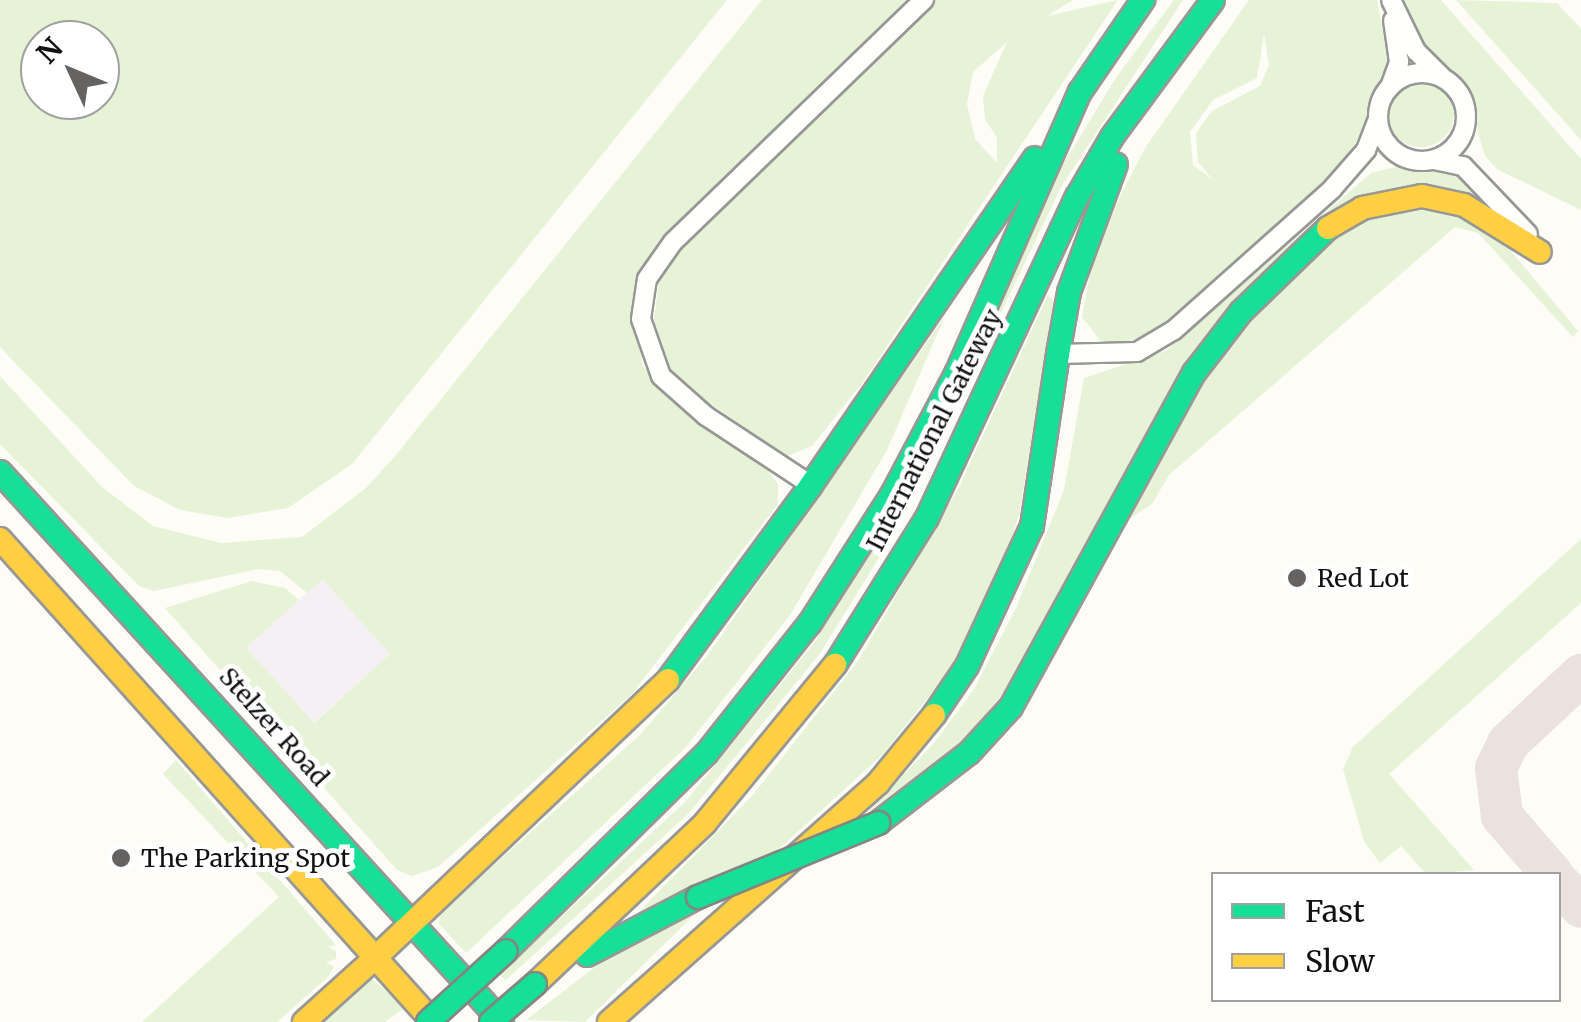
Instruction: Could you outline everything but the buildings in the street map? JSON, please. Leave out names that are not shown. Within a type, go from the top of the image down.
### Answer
[{"type":"main road","name":"International Gateway","points":[[430,1022],[706,754],[843,574],[956,374],[1080,92],[1143,0]]},
{"type":"main road","name":"International Gateway","points":[[491,1022],[705,823],[848,649],[926,518],[1077,197],[1158,74],[1213,0]]},
{"type":"main road","points":[[609,1022],[878,783],[920,738],[967,666],[1032,526],[1068,292],[1096,212],[1158,74]]},
{"type":"main road","points":[[304,1022],[671,677],[908,352],[1080,92]]},
{"type":"main road","points":[[535,984],[698,898],[878,822],[961,760],[1011,707],[1194,373],[1240,312],[1330,226],[1362,208],[1422,196],[1464,206],[1540,252]]},
{"type":"main road","name":"Stelzer Road","points":[[0,472],[502,1022]]},
{"type":"main road","points":[[0,539],[430,1022]]},
{"type":"main road","points":[[416,1022],[451,1001]]},
{"type":"street","points":[[810,484],[706,416],[661,376],[643,330],[647,279],[672,242],[924,0]]},
{"type":"street","points":[[1391,0],[1421,59],[1459,94],[1466,120],[1455,145],[1434,160]]},
{"type":"street","points":[[1332,189],[1366,150],[1399,62],[1391,0]]},
{"type":"street","points":[[1390,87],[1410,75],[1446,81]]},
{"type":"street","points":[[1378,118],[1387,144],[1402,156]]},
{"type":"street","points":[[1058,354],[1129,353],[1151,346],[1332,189],[1377,158],[1434,160],[1469,171],[1540,252]]},
{"type":"shaded area","points":[[323,578],[391,654],[313,723],[246,648]]},
{"type":"green space","points":[[0,0],[727,0],[352,464],[288,508],[227,518],[180,510],[134,486],[0,347]]},
{"type":"green space","points":[[762,0],[906,0],[666,234],[638,278],[632,309],[643,366],[669,398],[769,472],[778,484],[778,504],[631,695],[438,867],[412,876],[397,870],[165,608],[252,581],[285,588],[299,600],[246,648],[314,723],[390,654],[323,579],[307,593],[280,571],[258,569],[154,591],[139,586],[0,444],[0,376],[102,487],[153,526],[221,543],[302,537],[366,488],[396,455]]},
{"type":"green space","points":[[936,0],[1073,0],[1047,16],[1118,0],[863,382],[812,446],[787,456],[689,389],[665,363],[653,327],[659,281],[681,247]],"holes":[[[1007,42],[983,96],[985,119],[997,138],[997,163],[975,139],[967,104],[973,72]]]},
{"type":"green space","points":[[1174,0],[1183,0],[1061,187],[903,519],[819,655],[689,813],[505,981],[500,974],[685,802],[817,639],[1045,194],[1117,76]]},
{"type":"green space","points":[[1249,0],[1377,0],[1389,62],[1365,129],[1337,169],[1163,330],[1120,344],[1100,340],[1082,317],[1091,269],[1118,200],[1145,148]],"holes":[[[1264,34],[1269,65],[1260,86],[1212,111],[1196,133],[1198,162],[1213,180],[1193,165],[1190,132],[1213,100],[1257,78]]]},
{"type":"green space","points":[[1403,0],[1441,0],[1581,159],[1581,210],[1497,169],[1485,156],[1465,89],[1419,41]]},
{"type":"green space","points":[[1456,0],[1557,3],[1581,29],[1581,140]]},
{"type":"green space","points":[[1421,81],[1444,91],[1454,114],[1444,137],[1421,147],[1398,137],[1388,114],[1398,91]]},
{"type":"green space","points":[[1411,163],[1468,180],[1492,203],[1443,193],[1297,243],[1005,691],[965,740],[868,812],[934,743],[973,691],[1016,608],[1064,490],[1084,378],[1166,351],[1371,173]]},
{"type":"green space","points":[[1385,210],[1452,211],[1499,237],[1578,331],[1573,337],[1478,233],[1455,227],[1169,475],[1152,504],[1129,519],[1217,356],[1332,237]]},
{"type":"green space","points":[[1048,295],[1054,301],[1019,515],[999,576],[947,674],[882,755],[769,858],[638,913],[752,796],[858,661],[960,485]]},
{"type":"green space","points":[[945,316],[887,450],[790,615],[685,748],[466,953],[439,924],[440,913],[640,735],[707,656]]},
{"type":"green space","points":[[1581,539],[1581,603],[1389,774],[1474,870],[1424,872],[1401,846],[1380,863],[1364,841],[1343,769],[1353,747]]},
{"type":"green space","points":[[176,760],[336,945],[328,947],[336,951],[336,959],[326,962],[334,967],[328,977],[277,1022],[142,1022],[279,897],[163,774]]},
{"type":"green space","points":[[698,911],[585,1022],[526,1020],[616,951]]},
{"type":"green space","points":[[372,979],[406,1007],[385,1022],[321,1022]]},
{"type":"taxiway","points":[[1550,872],[1502,816],[1496,768],[1508,743],[1581,675]]},
{"type":"taxiway","points":[[1561,885],[1581,907]]},
{"type":"traffic: fast","points":[[506,951],[706,754],[810,623],[893,493],[956,374],[1080,92],[1143,0]]},
{"type":"traffic: fast","points":[[835,665],[927,518],[1077,197],[1112,137],[1213,0]]},
{"type":"traffic: fast","points":[[811,485],[1035,158]]},
{"type":"traffic: fast","points":[[1058,354],[1069,292],[1116,164]]},
{"type":"traffic: fast","points":[[878,823],[969,753],[1011,707],[1194,373],[1241,312],[1328,228]]},
{"type":"traffic: fast","points":[[934,715],[967,666],[1032,526],[1058,354]]},
{"type":"traffic: fast","points":[[0,472],[502,1022]]},
{"type":"traffic: fast","points":[[668,680],[811,485]]},
{"type":"traffic: fast","points":[[698,897],[878,823]]},
{"type":"traffic: fast","points":[[587,955],[698,897]]},
{"type":"traffic: fast","points":[[428,1022],[506,951]]},
{"type":"traffic: fast","points":[[491,1022],[535,984]]},
{"type":"traffic: slow","points":[[1328,228],[1362,208],[1422,196],[1464,205],[1540,252]]},
{"type":"traffic: slow","points":[[0,539],[433,1022]]},
{"type":"traffic: slow","points":[[535,984],[705,823],[835,665]]},
{"type":"traffic: slow","points":[[375,958],[668,680]]},
{"type":"traffic: slow","points":[[609,1022],[878,783],[934,715]]},
{"type":"traffic: slow","points":[[304,1022],[375,958]]},
{"type":"place","name":"Red Lot","points":[[1297,578]]},
{"type":"place","name":"The Parking Spot","points":[[121,858]]}]
